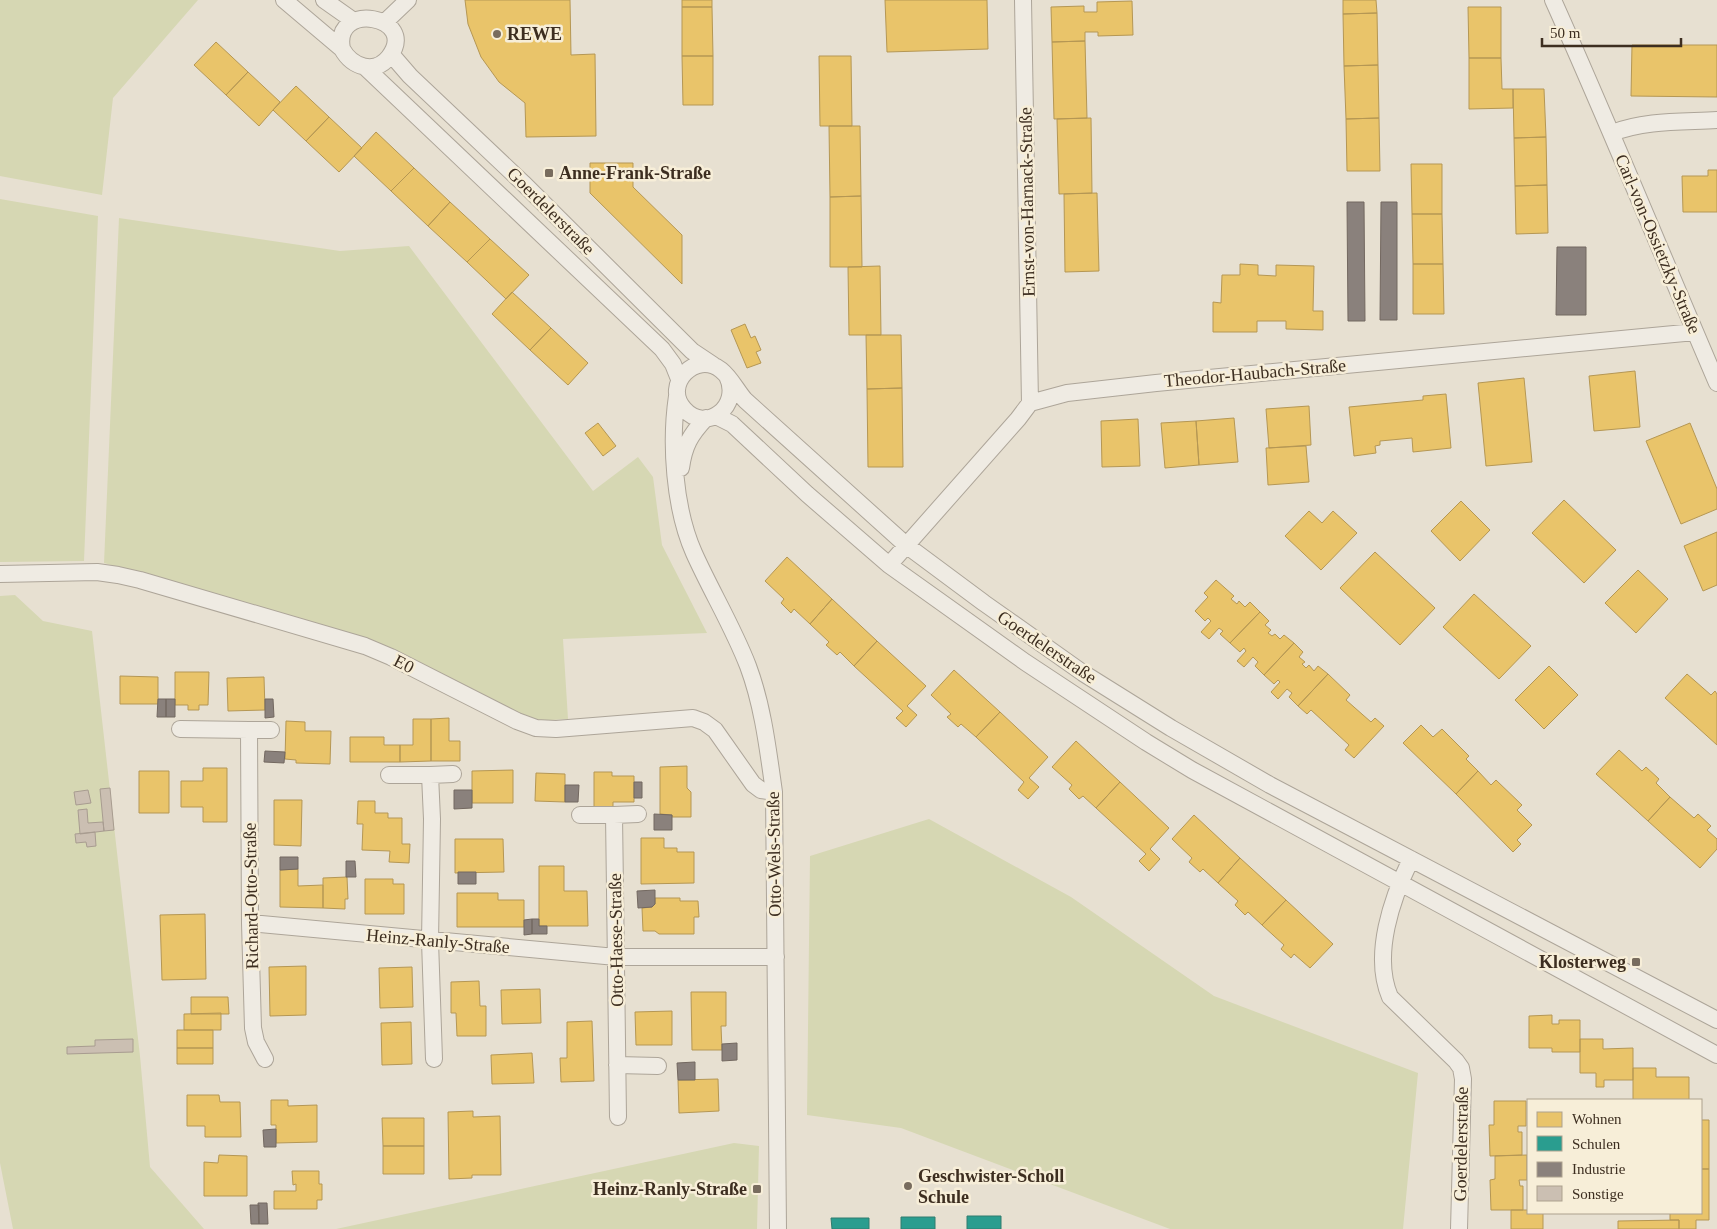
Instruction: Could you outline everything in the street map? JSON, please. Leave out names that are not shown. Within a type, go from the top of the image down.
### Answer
[{"type":"street","name":"Goerdelerstraße","points":[[284,0],[342,50],[351,62],[365,67],[662,349],[673,364],[680,379]]},
{"type":"street","points":[[324,0],[351,19]]},
{"type":"street","points":[[386,21],[408,0]]},
{"type":"street","name":"Ernst-von-Harnack-Straße","points":[[1023,0],[1030,403]]},
{"type":"street","name":"Carl-von-Ossietzky-Straße","points":[[1553,0],[1612,133],[1717,382]]},
{"type":"street","points":[[342,50],[340,41],[342,33],[345,25],[351,19],[365,14],[380,16],[392,28],[394,45],[391,54],[380,64],[365,67]]},
{"type":"street","name":"Goerdelerstraße","points":[[391,54],[410,76],[523,183],[692,351],[721,369],[745,400],[906,545],[984,603],[1083,673],[1171,728],[1270,785],[1717,1020]]},
{"type":"street","name":"Carl-von-Ossietzky-Straße","points":[[1612,133],[1627,127],[1644,124],[1717,120]]},
{"type":"street","name":"Theodor-Haubach-Straße","points":[[1030,403],[1067,393],[1156,382],[1695,332]]},
{"type":"street","points":[[677,396],[677,387],[685,371],[693,366],[712,365]]},
{"type":"street","points":[[711,417],[726,408],[729,402],[731,389],[727,376]]},
{"type":"street","name":"Goerdelerstraße","points":[[677,396],[690,415],[711,417],[732,424],[807,494],[889,565],[1025,662],[1146,742],[1192,770],[1717,1055]]},
{"type":"street","name":"Otto-Wels-Straße","points":[[677,396],[674,452],[684,525],[693,552],[733,631],[748,666],[766,733],[774,792],[778,1229]]},
{"type":"street","points":[[889,565],[1030,403]]},
{"type":"street","name":"Otto-Wels-Straße","points":[[679,496],[680,473],[686,443],[697,427],[711,417]]},
{"type":"street","name":"E0","points":[[0,574],[96,572],[140,580],[365,646],[391,657],[517,721],[536,728],[556,729],[692,718],[704,722],[715,730],[753,784],[762,790],[774,792]]},
{"type":"street","points":[[180,730],[270,730]]},
{"type":"street","name":"Richard-Otto-Straße","points":[[249,730],[250,924],[253,1028],[256,1042],[265,1060]]},
{"type":"street","points":[[389,775],[453,774]]},
{"type":"street","points":[[430,775],[432,819],[430,941],[434,1059]]},
{"type":"street","points":[[580,815],[638,814]]},
{"type":"street","name":"Otto-Haese-Straße","points":[[614,815],[618,1117]]},
{"type":"street","name":"Goerdelerstraße","points":[[1410,859],[1390,912],[1384,942],[1386,988],[1390,997],[1461,1068],[1463,1079],[1459,1229]]},
{"type":"street","name":"Heinz-Ranly-Straße","points":[[250,924],[616,957],[776,956]]},
{"type":"street","points":[[617,1065],[658,1066]]},
{"type":"green space","points":[[0,0],[198,0],[113,98],[102,195],[0,176]]},
{"type":"green space","points":[[0,199],[98,216],[84,561],[0,562]]},
{"type":"green space","points":[[119,218],[340,251],[409,246],[593,491],[638,457],[653,477],[662,545],[707,633],[563,639],[568,719],[535,721],[379,643],[104,563]]},
{"type":"green space","points":[[15,595],[43,621],[92,631],[140,1056],[150,1167],[204,1229],[13,1229],[0,1163],[0,596]]},
{"type":"green space","points":[[929,819],[1071,897],[1214,996],[1418,1073],[1403,1229],[1170,1229],[901,1128],[807,1115],[810,856]]},
{"type":"green space","points":[[734,1143],[759,1146],[757,1229],[336,1229]]},
{"type":"building: Wohnen","points":[[465,0],[570,0],[571,55],[595,54],[596,136],[526,137],[525,103],[499,82],[481,57],[468,24]]},
{"type":"building: Wohnen","points":[[682,0],[712,0],[712,7],[682,7]]},
{"type":"building: Wohnen","points":[[885,0],[987,0],[988,49],[887,52]]},
{"type":"building: Wohnen","points":[[1343,0],[1376,0],[1377,13],[1343,14]]},
{"type":"building: Wohnen","points":[[1132,1],[1133,35],[1098,36],[1098,32],[1085,32],[1085,41],[1052,42],[1051,7],[1084,6],[1084,12],[1097,12],[1097,2]]},
{"type":"building: Wohnen","points":[[682,7],[712,7],[713,56],[682,56]]},
{"type":"building: Wohnen","points":[[1468,7],[1501,7],[1501,58],[1469,58]]},
{"type":"building: Wohnen","points":[[1377,13],[1378,65],[1344,66],[1343,14]]},
{"type":"building: Wohnen","points":[[1085,41],[1087,118],[1054,119],[1052,42]]},
{"type":"building: Wohnen","points":[[216,42],[248,72],[226,95],[194,65]]},
{"type":"building: Wohnen","points":[[1632,45],[1717,45],[1717,97],[1631,96]]},
{"type":"building: Wohnen","points":[[682,56],[713,56],[713,105],[683,105]]},
{"type":"building: Wohnen","points":[[819,56],[851,56],[852,126],[820,126]]},
{"type":"building: Wohnen","points":[[1469,58],[1501,58],[1502,89],[1513,89],[1513,108],[1469,109]]},
{"type":"building: Wohnen","points":[[1378,65],[1379,118],[1346,119],[1344,66]]},
{"type":"building: Wohnen","points":[[248,72],[280,102],[259,126],[226,95]]},
{"type":"building: Wohnen","points":[[296,86],[329,117],[306,141],[273,110]]},
{"type":"building: Wohnen","points":[[1513,89],[1544,89],[1546,137],[1514,138]]},
{"type":"building: Wohnen","points":[[329,117],[362,148],[339,172],[306,141]]},
{"type":"building: Wohnen","points":[[1091,118],[1092,193],[1059,194],[1057,119]]},
{"type":"building: Wohnen","points":[[1379,118],[1380,171],[1347,171],[1346,119]]},
{"type":"building: Wohnen","points":[[829,126],[860,126],[861,196],[830,197]]},
{"type":"building: Wohnen","points":[[376,132],[414,168],[391,191],[354,156]]},
{"type":"building: Wohnen","points":[[1546,137],[1547,185],[1515,186],[1514,138]]},
{"type":"building: Wohnen","points":[[590,163],[633,163],[633,187],[682,235],[682,284],[590,193]]},
{"type":"building: Wohnen","points":[[1411,164],[1442,164],[1442,214],[1412,214]]},
{"type":"building: Wohnen","points":[[414,168],[450,202],[428,226],[391,191]]},
{"type":"building: Wohnen","points":[[1708,170],[1717,170],[1717,212],[1683,212],[1682,176],[1708,176]]},
{"type":"building: Wohnen","points":[[1547,185],[1548,233],[1516,234],[1515,186]]},
{"type":"building: Wohnen","points":[[1097,193],[1099,271],[1065,272],[1064,194]]},
{"type":"building: Wohnen","points":[[861,196],[862,267],[830,267],[830,197]]},
{"type":"building: Wohnen","points":[[450,202],[490,239],[467,262],[428,226]]},
{"type":"building: Wohnen","points":[[1412,214],[1442,214],[1443,264],[1413,264]]},
{"type":"building: Wohnen","points":[[490,239],[529,275],[506,299],[467,262]]},
{"type":"building: Wohnen","points":[[1240,264],[1258,265],[1258,275],[1276,276],[1276,265],[1314,266],[1313,311],[1323,311],[1323,330],[1286,329],[1286,321],[1257,321],[1257,332],[1213,332],[1213,302],[1221,303],[1222,275],[1240,275]]},
{"type":"building: Wohnen","points":[[1413,264],[1443,264],[1444,314],[1413,314]]},
{"type":"building: Wohnen","points":[[880,266],[881,335],[849,335],[848,267]]},
{"type":"building: Wohnen","points":[[512,292],[551,328],[530,350],[492,314]]},
{"type":"building: Wohnen","points":[[745,324],[751,338],[755,336],[761,350],[756,352],[761,363],[747,368],[731,330]]},
{"type":"building: Wohnen","points":[[551,328],[588,363],[568,385],[530,350]]},
{"type":"building: Wohnen","points":[[866,335],[901,335],[902,388],[867,389]]},
{"type":"building: Wohnen","points":[[1635,371],[1640,427],[1594,431],[1589,376]]},
{"type":"building: Wohnen","points":[[1524,378],[1532,462],[1486,466],[1478,383]]},
{"type":"building: Wohnen","points":[[902,388],[903,467],[868,467],[867,389]]},
{"type":"building: Wohnen","points":[[1446,394],[1451,448],[1413,452],[1412,438],[1380,441],[1380,445],[1375,446],[1376,453],[1354,456],[1349,407],[1423,400],[1423,396]]},
{"type":"building: Wohnen","points":[[1309,406],[1311,445],[1269,448],[1266,409]]},
{"type":"building: Wohnen","points":[[1234,418],[1238,462],[1199,465],[1196,421]]},
{"type":"building: Wohnen","points":[[1138,419],[1140,466],[1102,467],[1101,421]]},
{"type":"building: Wohnen","points":[[1196,421],[1199,465],[1165,468],[1161,423]]},
{"type":"building: Wohnen","points":[[598,423],[616,446],[603,456],[585,433]]},
{"type":"building: Wohnen","points":[[1690,423],[1717,489],[1717,509],[1681,524],[1646,441]]},
{"type":"building: Wohnen","points":[[1306,446],[1309,482],[1268,485],[1266,448]]},
{"type":"building: Wohnen","points":[[1564,500],[1616,550],[1584,583],[1532,533]]},
{"type":"building: Wohnen","points":[[1461,501],[1490,530],[1460,561],[1431,531]]},
{"type":"building: Wohnen","points":[[1309,511],[1322,523],[1333,511],[1357,533],[1321,570],[1285,536]]},
{"type":"building: Wohnen","points":[[1717,532],[1717,585],[1703,591],[1684,546]]},
{"type":"building: Wohnen","points":[[1375,552],[1435,608],[1400,645],[1340,588]]},
{"type":"building: Wohnen","points":[[787,557],[832,599],[810,624],[794,609],[791,613],[781,603],[784,599],[765,581]]},
{"type":"building: Wohnen","points":[[1638,570],[1668,599],[1636,633],[1605,603]]},
{"type":"building: Wohnen","points":[[1216,580],[1234,596],[1231,599],[1237,604],[1239,601],[1245,607],[1250,602],[1260,612],[1230,643],[1220,634],[1223,631],[1219,628],[1209,639],[1201,632],[1211,621],[1208,618],[1205,621],[1195,611],[1208,597],[1204,593]]},
{"type":"building: Wohnen","points":[[1474,594],[1531,646],[1499,679],[1443,627]]},
{"type":"building: Wohnen","points":[[832,599],[877,641],[854,666],[840,652],[837,655],[826,645],[829,642],[810,624]]},
{"type":"building: Wohnen","points":[[1260,612],[1269,621],[1265,625],[1271,630],[1268,633],[1272,636],[1275,634],[1280,639],[1284,635],[1294,643],[1264,675],[1255,666],[1258,662],[1253,657],[1244,667],[1237,661],[1246,651],[1244,648],[1240,652],[1230,643]]},
{"type":"building: Wohnen","points":[[877,641],[926,686],[907,706],[917,715],[906,727],[896,718],[903,711],[854,666]]},
{"type":"building: Wohnen","points":[[1294,643],[1303,652],[1299,657],[1305,662],[1302,664],[1306,668],[1309,665],[1314,671],[1318,666],[1328,674],[1298,706],[1289,697],[1292,693],[1287,689],[1278,699],[1271,692],[1280,682],[1278,680],[1274,684],[1264,675]]},
{"type":"building: Wohnen","points":[[1549,666],[1578,695],[1544,729],[1515,700]]},
{"type":"building: Wohnen","points":[[954,670],[1000,712],[976,737],[961,724],[958,727],[947,717],[951,714],[931,695]]},
{"type":"building: Wohnen","points":[[175,672],[209,672],[208,705],[199,705],[199,710],[188,710],[188,705],[175,705]]},
{"type":"building: Wohnen","points":[[1328,674],[1350,695],[1346,700],[1371,722],[1375,718],[1384,726],[1354,758],[1345,750],[1349,745],[1311,710],[1307,714],[1298,706]]},
{"type":"building: Wohnen","points":[[1687,674],[1711,695],[1715,691],[1717,694],[1717,745],[1665,698]]},
{"type":"building: Wohnen","points":[[120,676],[158,677],[158,704],[120,704]]},
{"type":"building: Wohnen","points":[[264,677],[265,710],[228,711],[227,678]]},
{"type":"building: Wohnen","points":[[1000,712],[1048,757],[1029,778],[1039,787],[1028,799],[1018,790],[1024,782],[976,737]]},
{"type":"building: Wohnen","points":[[449,718],[449,741],[460,741],[460,761],[431,761],[431,719]]},
{"type":"building: Wohnen","points":[[413,719],[431,719],[431,761],[400,762],[400,745],[413,745]]},
{"type":"building: Wohnen","points":[[286,721],[305,722],[305,731],[331,731],[330,764],[296,763],[296,760],[285,759]]},
{"type":"building: Wohnen","points":[[1421,725],[1433,737],[1442,729],[1469,756],[1466,759],[1478,771],[1456,794],[1403,743]]},
{"type":"building: Wohnen","points":[[350,737],[384,737],[384,745],[400,745],[400,762],[350,762]]},
{"type":"building: Wohnen","points":[[1076,741],[1120,782],[1096,808],[1083,796],[1079,799],[1069,789],[1072,785],[1052,767]]},
{"type":"building: Wohnen","points":[[1619,750],[1642,771],[1646,767],[1659,779],[1656,783],[1670,797],[1648,821],[1596,774]]},
{"type":"building: Wohnen","points":[[687,766],[687,788],[691,792],[691,817],[672,817],[672,815],[660,814],[660,767]]},
{"type":"building: Wohnen","points":[[203,768],[227,768],[227,822],[203,822],[203,807],[181,807],[181,781],[203,781]]},
{"type":"building: Wohnen","points":[[513,770],[513,803],[472,803],[472,771]]},
{"type":"building: Wohnen","points":[[139,771],[169,771],[169,813],[139,813]]},
{"type":"building: Wohnen","points":[[1478,771],[1491,785],[1496,780],[1522,805],[1517,810],[1532,825],[1517,840],[1521,844],[1513,852],[1456,794]]},
{"type":"building: Wohnen","points":[[594,772],[612,772],[612,776],[634,776],[634,802],[613,802],[613,807],[594,807]]},
{"type":"building: Wohnen","points":[[536,773],[565,774],[565,802],[535,801]]},
{"type":"building: Wohnen","points":[[1120,782],[1169,828],[1150,849],[1160,859],[1149,871],[1139,861],[1146,854],[1096,808]]},
{"type":"building: Wohnen","points":[[1670,797],[1694,818],[1698,814],[1711,826],[1707,830],[1717,839],[1717,849],[1700,868],[1648,821]]},
{"type":"building: Wohnen","points":[[274,800],[302,800],[301,846],[274,845]]},
{"type":"building: Wohnen","points":[[358,801],[375,801],[375,813],[388,813],[388,818],[402,818],[402,844],[410,844],[409,863],[389,862],[390,851],[362,850],[363,824],[357,824]]},
{"type":"building: Wohnen","points":[[1194,815],[1240,858],[1218,883],[1203,869],[1200,872],[1189,862],[1192,858],[1172,839]]},
{"type":"building: Wohnen","points":[[641,838],[664,838],[664,848],[677,848],[677,852],[694,852],[694,883],[641,884]]},
{"type":"building: Wohnen","points":[[455,839],[503,839],[504,872],[455,873]]},
{"type":"building: Wohnen","points":[[1240,858],[1286,900],[1262,925],[1248,912],[1245,915],[1235,905],[1238,901],[1218,883]]},
{"type":"building: Wohnen","points":[[539,866],[564,866],[564,891],[587,891],[588,926],[539,926]]},
{"type":"building: Wohnen","points":[[298,869],[298,886],[323,885],[323,908],[280,907],[280,870]]},
{"type":"building: Wohnen","points":[[347,877],[348,899],[345,899],[345,909],[323,908],[323,878]]},
{"type":"building: Wohnen","points":[[365,879],[393,879],[393,884],[404,884],[404,914],[365,914]]},
{"type":"building: Wohnen","points":[[457,893],[498,893],[498,900],[524,900],[524,927],[457,927]]},
{"type":"building: Wohnen","points":[[655,898],[680,898],[680,901],[698,901],[699,917],[694,917],[694,934],[659,934],[655,931],[643,931],[642,908],[652,907],[655,904]]},
{"type":"building: Wohnen","points":[[1286,900],[1333,944],[1310,968],[1294,954],[1291,958],[1281,949],[1284,945],[1262,925]]},
{"type":"building: Wohnen","points":[[205,914],[206,979],[162,980],[160,915]]},
{"type":"building: Wohnen","points":[[306,966],[306,1015],[270,1016],[269,967]]},
{"type":"building: Wohnen","points":[[412,967],[413,1007],[380,1008],[379,968]]},
{"type":"building: Wohnen","points":[[479,981],[480,1006],[486,1006],[486,1036],[457,1036],[456,1013],[451,1013],[451,982]]},
{"type":"building: Wohnen","points":[[540,989],[541,1023],[502,1024],[501,990]]},
{"type":"building: Wohnen","points":[[691,992],[726,992],[726,1026],[721,1026],[722,1050],[692,1050]]},
{"type":"building: Wohnen","points":[[191,997],[228,997],[229,1014],[191,1014]]},
{"type":"building: Wohnen","points":[[672,1011],[672,1045],[636,1045],[635,1012]]},
{"type":"building: Wohnen","points":[[221,1013],[221,1030],[184,1030],[184,1014]]},
{"type":"building: Wohnen","points":[[1552,1015],[1552,1024],[1559,1024],[1559,1020],[1580,1020],[1580,1052],[1552,1052],[1552,1048],[1529,1048],[1529,1016]]},
{"type":"building: Wohnen","points":[[592,1021],[594,1081],[561,1082],[560,1058],[567,1058],[567,1022]]},
{"type":"building: Wohnen","points":[[411,1022],[412,1064],[382,1065],[381,1023]]},
{"type":"building: Wohnen","points":[[177,1030],[213,1030],[213,1048],[177,1048]]},
{"type":"building: Wohnen","points":[[1580,1039],[1603,1039],[1603,1049],[1633,1048],[1633,1080],[1604,1080],[1604,1087],[1596,1087],[1596,1073],[1580,1073]]},
{"type":"building: Wohnen","points":[[177,1048],[213,1048],[213,1064],[177,1064]]},
{"type":"building: Wohnen","points":[[532,1053],[534,1083],[492,1084],[491,1055]]},
{"type":"building: Wohnen","points":[[1633,1068],[1656,1068],[1656,1077],[1689,1077],[1689,1099],[1633,1099]]},
{"type":"building: Wohnen","points":[[718,1079],[719,1111],[679,1113],[678,1080]]},
{"type":"building: Wohnen","points":[[187,1095],[219,1095],[220,1102],[240,1102],[241,1137],[205,1137],[205,1126],[187,1126]]},
{"type":"building: Wohnen","points":[[271,1100],[288,1100],[288,1106],[317,1105],[317,1142],[276,1143],[276,1125],[271,1125]]},
{"type":"building: Wohnen","points":[[1494,1101],[1526,1101],[1526,1126],[1518,1126],[1518,1132],[1522,1132],[1522,1155],[1490,1156],[1489,1125],[1494,1125]]},
{"type":"building: Wohnen","points":[[473,1111],[473,1117],[500,1116],[501,1175],[472,1175],[472,1178],[449,1179],[448,1112]]},
{"type":"building: Wohnen","points":[[382,1118],[424,1118],[424,1146],[383,1146]]},
{"type":"building: Wohnen","points":[[1702,1120],[1709,1120],[1709,1169],[1702,1169]]},
{"type":"building: Wohnen","points":[[383,1146],[424,1146],[424,1174],[383,1174]]},
{"type":"building: Wohnen","points":[[219,1155],[247,1156],[247,1196],[204,1196],[204,1162],[218,1163]]},
{"type":"building: Wohnen","points":[[1527,1155],[1527,1180],[1519,1180],[1520,1186],[1523,1186],[1523,1210],[1491,1210],[1490,1180],[1495,1179],[1495,1156]]},
{"type":"building: Wohnen","points":[[1702,1169],[1709,1169],[1709,1220],[1696,1220],[1696,1229],[1679,1229],[1679,1220],[1670,1220],[1670,1214],[1702,1214]]},
{"type":"building: Wohnen","points":[[292,1171],[319,1171],[319,1184],[322,1184],[322,1200],[317,1200],[317,1209],[274,1209],[274,1191],[296,1191],[296,1184],[293,1185]]},
{"type":"building: Wohnen","points":[[1511,1210],[1527,1210],[1527,1214],[1543,1214],[1543,1229],[1511,1229]]},
{"type":"building: Wohnen","points":[[1679,1220],[1679,1229],[1618,1229],[1618,1221]]},
{"type":"building: Schulen","points":[[967,1216],[1001,1216],[1001,1229],[967,1229]]},
{"type":"building: Schulen","points":[[901,1217],[935,1217],[935,1229],[901,1229]]},
{"type":"building: Schulen","points":[[831,1218],[869,1218],[869,1229],[832,1229]]},
{"type":"building: Industrie","points":[[1347,202],[1364,202],[1365,321],[1348,321]]},
{"type":"building: Industrie","points":[[1381,202],[1397,202],[1397,320],[1380,320]]},
{"type":"building: Industrie","points":[[1557,247],[1586,247],[1586,315],[1556,315]]},
{"type":"building: Industrie","points":[[158,699],[166,699],[166,717],[157,717]]},
{"type":"building: Industrie","points":[[166,699],[175,699],[175,717],[166,717]]},
{"type":"building: Industrie","points":[[265,699],[273,699],[274,717],[265,718]]},
{"type":"building: Industrie","points":[[265,751],[285,752],[284,763],[264,762]]},
{"type":"building: Industrie","points":[[634,782],[642,782],[642,798],[634,798]]},
{"type":"building: Industrie","points":[[565,785],[579,785],[578,802],[565,802]]},
{"type":"building: Industrie","points":[[454,790],[472,790],[472,808],[454,809]]},
{"type":"building: Industrie","points":[[654,814],[672,815],[672,830],[654,830]]},
{"type":"building: Industrie","points":[[280,857],[298,857],[298,869],[280,870]]},
{"type":"building: Industrie","points":[[346,861],[355,861],[356,877],[346,877]]},
{"type":"building: Industrie","points":[[458,872],[476,872],[476,884],[458,884]]},
{"type":"building: Industrie","points":[[655,890],[655,904],[652,907],[638,908],[637,891]]},
{"type":"building: Industrie","points":[[532,919],[532,934],[524,935],[524,920]]},
{"type":"building: Industrie","points":[[532,919],[539,919],[539,926],[547,926],[547,934],[532,934]]},
{"type":"building: Industrie","points":[[737,1043],[737,1060],[722,1061],[722,1044]]},
{"type":"building: Industrie","points":[[695,1062],[695,1080],[678,1080],[677,1063]]},
{"type":"building: Industrie","points":[[276,1129],[276,1147],[264,1147],[263,1130]]},
{"type":"building: Industrie","points":[[258,1203],[267,1203],[268,1224],[259,1224]]},
{"type":"building: Industrie","points":[[250,1205],[259,1205],[259,1224],[251,1224]]},
{"type":"building: Sonstige","points":[[110,788],[114,830],[104,831],[100,789]]},
{"type":"building: Sonstige","points":[[88,790],[91,803],[76,805],[74,792]]},
{"type":"building: Sonstige","points":[[87,809],[88,823],[103,822],[104,831],[80,834],[78,810]]},
{"type":"building: Sonstige","points":[[95,832],[96,846],[87,847],[86,842],[76,843],[75,834]]},
{"type":"building: Sonstige","points":[[133,1039],[133,1052],[67,1054],[67,1047],[95,1046],[95,1040]]},
{"type":"place","name":"REWE","points":[[497,34]]},
{"type":"place","name":"Anne-Frank-Straße","points":[[549,173]]},
{"type":"place","name":"Klosterweg","points":[[1636,962]]},
{"type":"place","name":"Geschwister-Scholl Schule","points":[[908,1186]]},
{"type":"place","name":"Heinz-Ranly-Straße","points":[[757,1189]]}]
